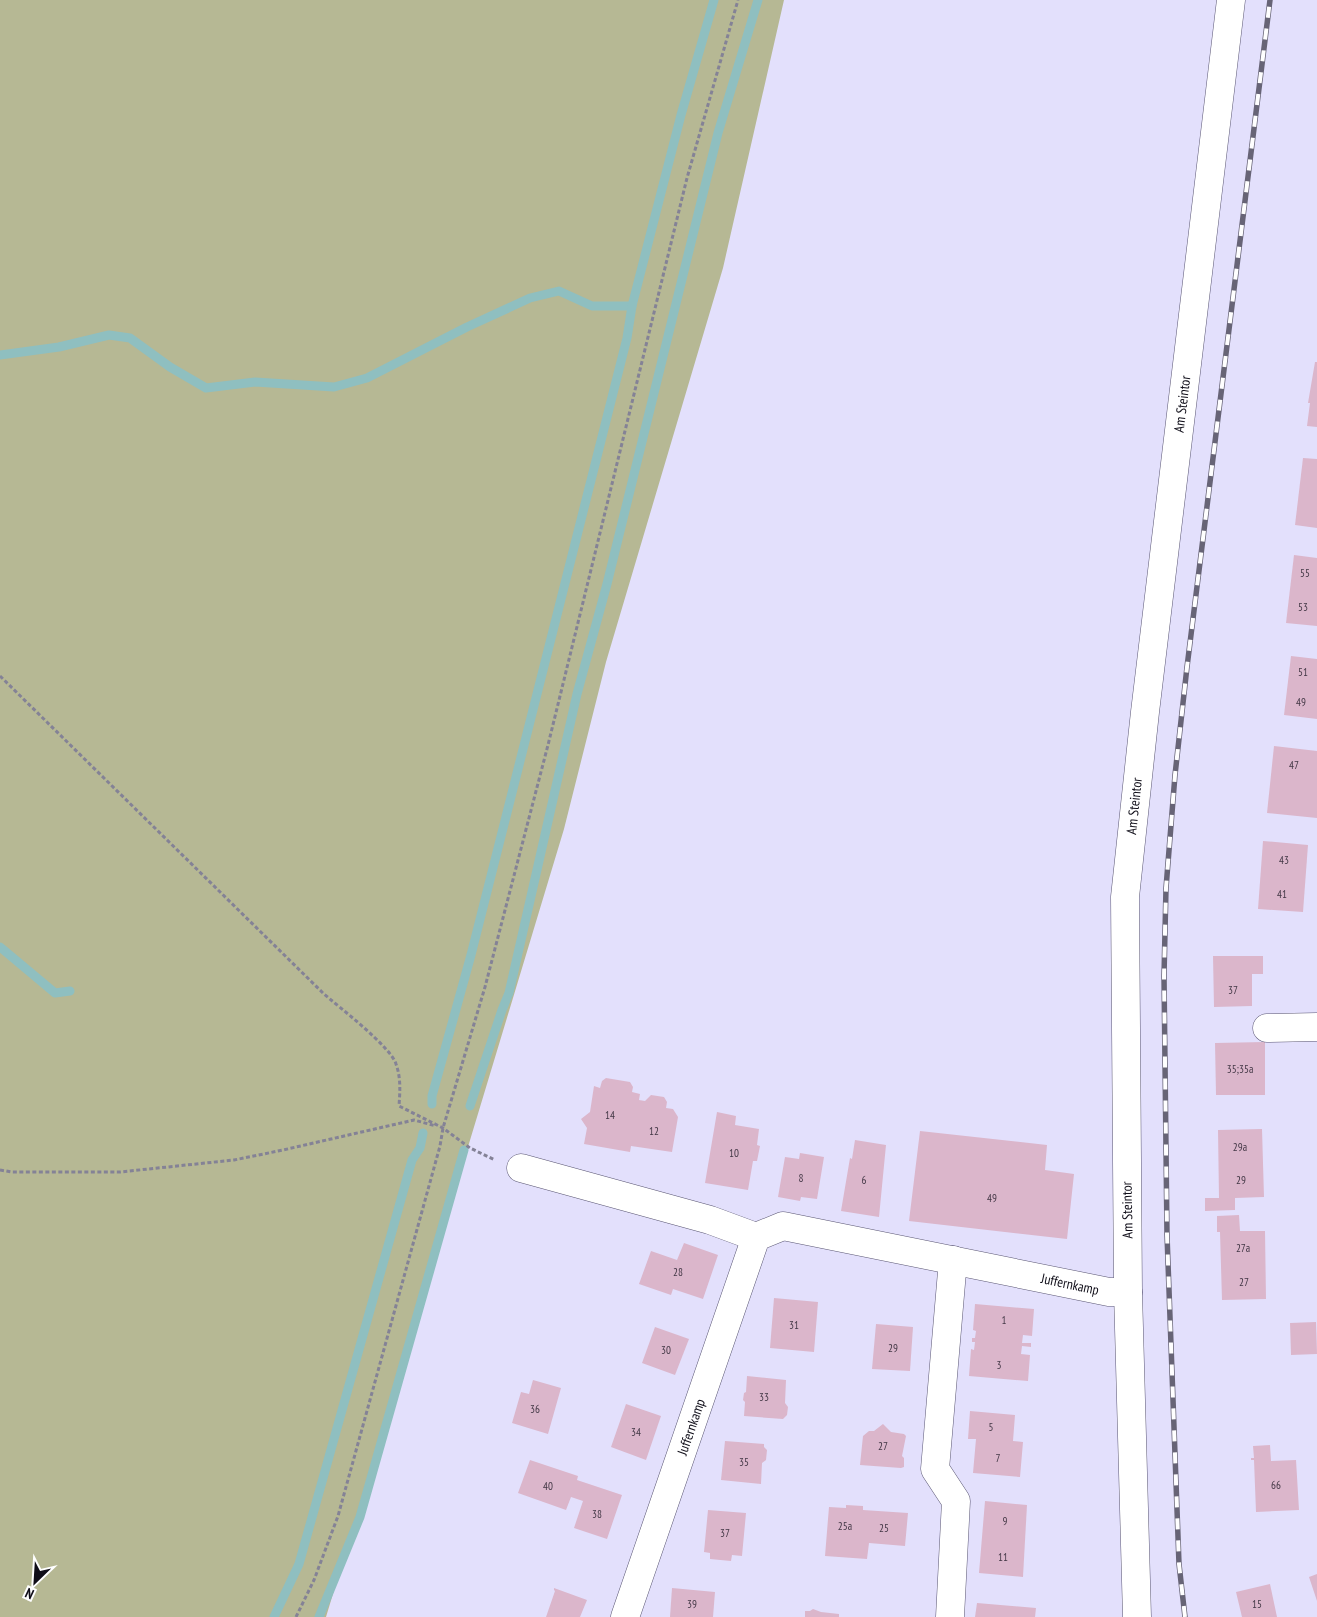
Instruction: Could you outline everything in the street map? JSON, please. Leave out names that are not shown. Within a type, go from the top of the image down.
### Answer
[{"type":"street","name":"Am Steintor","points":[[1137,1617],[1128,1292],[1124,897],[1144,712],[1231,0]]},
{"type":"street","points":[[1267,1028],[1317,1027]]},
{"type":"street","points":[[522,1168],[710,1220],[756,1237]]},
{"type":"street","name":"Juffernkamp","points":[[625,1617],[756,1237],[783,1226],[1109,1292],[1128,1292]]},
{"type":"street","points":[[950,1617],[956,1501],[935,1469],[953,1260]]},
{"type":"path","points":[[296,1617],[314,1580],[338,1516],[444,1128],[485,987],[543,764],[687,178],[738,0]]},
{"type":"path","points":[[0,676],[316,987],[379,1042],[396,1061],[400,1080],[399,1106],[444,1128],[470,1148],[490,1159],[522,1168]]},
{"type":"path","points":[[0,1170],[12,1172],[120,1172],[234,1160],[414,1120],[444,1128]]},
{"type":"green space","points":[[0,0],[784,0],[723,268],[606,662],[564,829],[326,1617],[0,1617]]},
{"type":"building","points":[[1315,362],[1317,362],[1317,427],[1307,426],[1310,403],[1308,403]]},
{"type":"building","points":[[1303,458],[1317,459],[1317,528],[1295,525]]},
{"type":"building","points":[[1294,555],[1317,558],[1317,626],[1286,623]]},
{"type":"building","points":[[1291,656],[1317,659],[1317,719],[1284,715]]},
{"type":"building","points":[[1274,746],[1317,751],[1317,818],[1267,813]]},
{"type":"building","points":[[1263,841],[1308,845],[1303,912],[1258,909]]},
{"type":"building","points":[[1213,956],[1263,956],[1263,974],[1252,974],[1252,1006],[1214,1007]]},
{"type":"building","points":[[1265,1042],[1265,1095],[1216,1095],[1215,1043]]},
{"type":"building","points":[[606,1078],[630,1082],[633,1087],[632,1092],[640,1094],[639,1100],[645,1101],[651,1095],[664,1097],[667,1102],[666,1108],[673,1109],[678,1117],[672,1152],[631,1146],[630,1152],[584,1144],[587,1128],[581,1119],[590,1112],[594,1086],[600,1088],[602,1081]]},
{"type":"building","points":[[717,1112],[736,1116],[735,1125],[759,1129],[757,1145],[760,1146],[757,1161],[753,1161],[748,1190],[705,1183]]},
{"type":"building","points":[[1262,1129],[1264,1197],[1235,1198],[1235,1210],[1205,1211],[1205,1198],[1219,1198],[1218,1130]]},
{"type":"building","points":[[920,1131],[1047,1145],[1045,1170],[1074,1174],[1067,1239],[909,1221]]},
{"type":"building","points":[[855,1140],[886,1145],[879,1217],[841,1211]]},
{"type":"building","points":[[800,1153],[824,1157],[817,1199],[801,1197],[800,1201],[778,1197],[785,1157],[799,1159]]},
{"type":"building","points":[[1239,1215],[1240,1231],[1265,1231],[1266,1299],[1222,1300],[1220,1232],[1217,1232],[1217,1216]]},
{"type":"building","points":[[684,1243],[718,1255],[703,1299],[673,1289],[671,1295],[639,1284],[651,1251],[677,1260]]},
{"type":"building","points":[[774,1298],[818,1302],[814,1352],[770,1348]]},
{"type":"building","points":[[975,1304],[1034,1309],[1032,1336],[1023,1335],[1022,1343],[1031,1343],[1031,1347],[1022,1346],[1021,1354],[1030,1355],[1028,1381],[969,1376],[971,1349],[974,1350],[975,1342],[972,1342],[972,1338],[975,1338],[976,1331],[973,1330]]},
{"type":"building","points":[[1316,1322],[1317,1354],[1291,1355],[1290,1323]]},
{"type":"building","points":[[876,1324],[913,1327],[910,1371],[872,1369]]},
{"type":"building","points":[[655,1327],[689,1339],[675,1375],[642,1363]]},
{"type":"building","points":[[747,1376],[786,1380],[785,1403],[788,1407],[787,1415],[783,1419],[744,1416],[745,1402],[743,1400],[744,1393],[746,1392]]},
{"type":"building","points":[[533,1380],[561,1388],[548,1434],[512,1423],[521,1392],[529,1394]]},
{"type":"building","points":[[626,1404],[661,1416],[646,1460],[611,1447]]},
{"type":"building","points":[[970,1411],[1015,1415],[1013,1441],[1023,1442],[1020,1477],[973,1473],[976,1439],[968,1439]]},
{"type":"building","points":[[883,1424],[891,1432],[906,1436],[902,1456],[904,1458],[904,1467],[860,1465],[863,1436]]},
{"type":"building","points":[[725,1441],[764,1444],[767,1450],[766,1460],[762,1463],[761,1484],[721,1480]]},
{"type":"building","points":[[1270,1445],[1271,1461],[1296,1460],[1299,1510],[1256,1512],[1254,1460],[1251,1460],[1251,1458],[1254,1458],[1253,1446]]},
{"type":"building","points":[[530,1460],[578,1476],[577,1480],[622,1495],[607,1539],[574,1528],[583,1501],[571,1497],[566,1510],[518,1493]]},
{"type":"building","points":[[985,1501],[1027,1505],[1023,1577],[979,1573]]},
{"type":"building","points":[[846,1505],[863,1506],[863,1510],[908,1513],[905,1546],[869,1543],[867,1559],[825,1556],[829,1507],[846,1508]]},
{"type":"building","points":[[708,1510],[746,1513],[742,1556],[732,1555],[731,1561],[710,1559],[710,1553],[704,1552]]},
{"type":"building","points":[[1317,1574],[1317,1601],[1309,1577]]},
{"type":"building","points":[[1270,1584],[1277,1617],[1242,1617],[1236,1592]]},
{"type":"building","points":[[554,1588],[587,1600],[580,1617],[546,1617],[555,1591]]},
{"type":"building","points":[[672,1588],[715,1592],[713,1617],[670,1617]]},
{"type":"building","points":[[977,1603],[1036,1608],[1035,1617],[975,1617]]},
{"type":"building","points":[[813,1609],[839,1614],[839,1617],[805,1617],[805,1611]]},
{"type":"waterway","points":[[432,1104],[432,1096],[471,955],[627,338],[632,306],[681,115],[714,0]]},
{"type":"waterway","points":[[470,1106],[509,993],[577,694],[607,584],[718,133],[758,0]]},
{"type":"waterway","points":[[0,355],[59,347],[109,335],[130,338],[170,367],[206,388],[255,382],[334,387],[367,378],[467,327],[530,298],[559,291],[592,306],[632,306]]},
{"type":"waterway","points":[[0,947],[55,993],[70,991]]},
{"type":"waterway","points":[[274,1617],[299,1564],[412,1160],[420,1148],[423,1133]]},
{"type":"waterway","points":[[319,1617],[360,1517],[464,1150]]},
{"type":"railway","points":[[1185,1617],[1179,1564],[1167,1235],[1164,976],[1166,888],[1175,775],[1187,667],[1270,0]]}]
